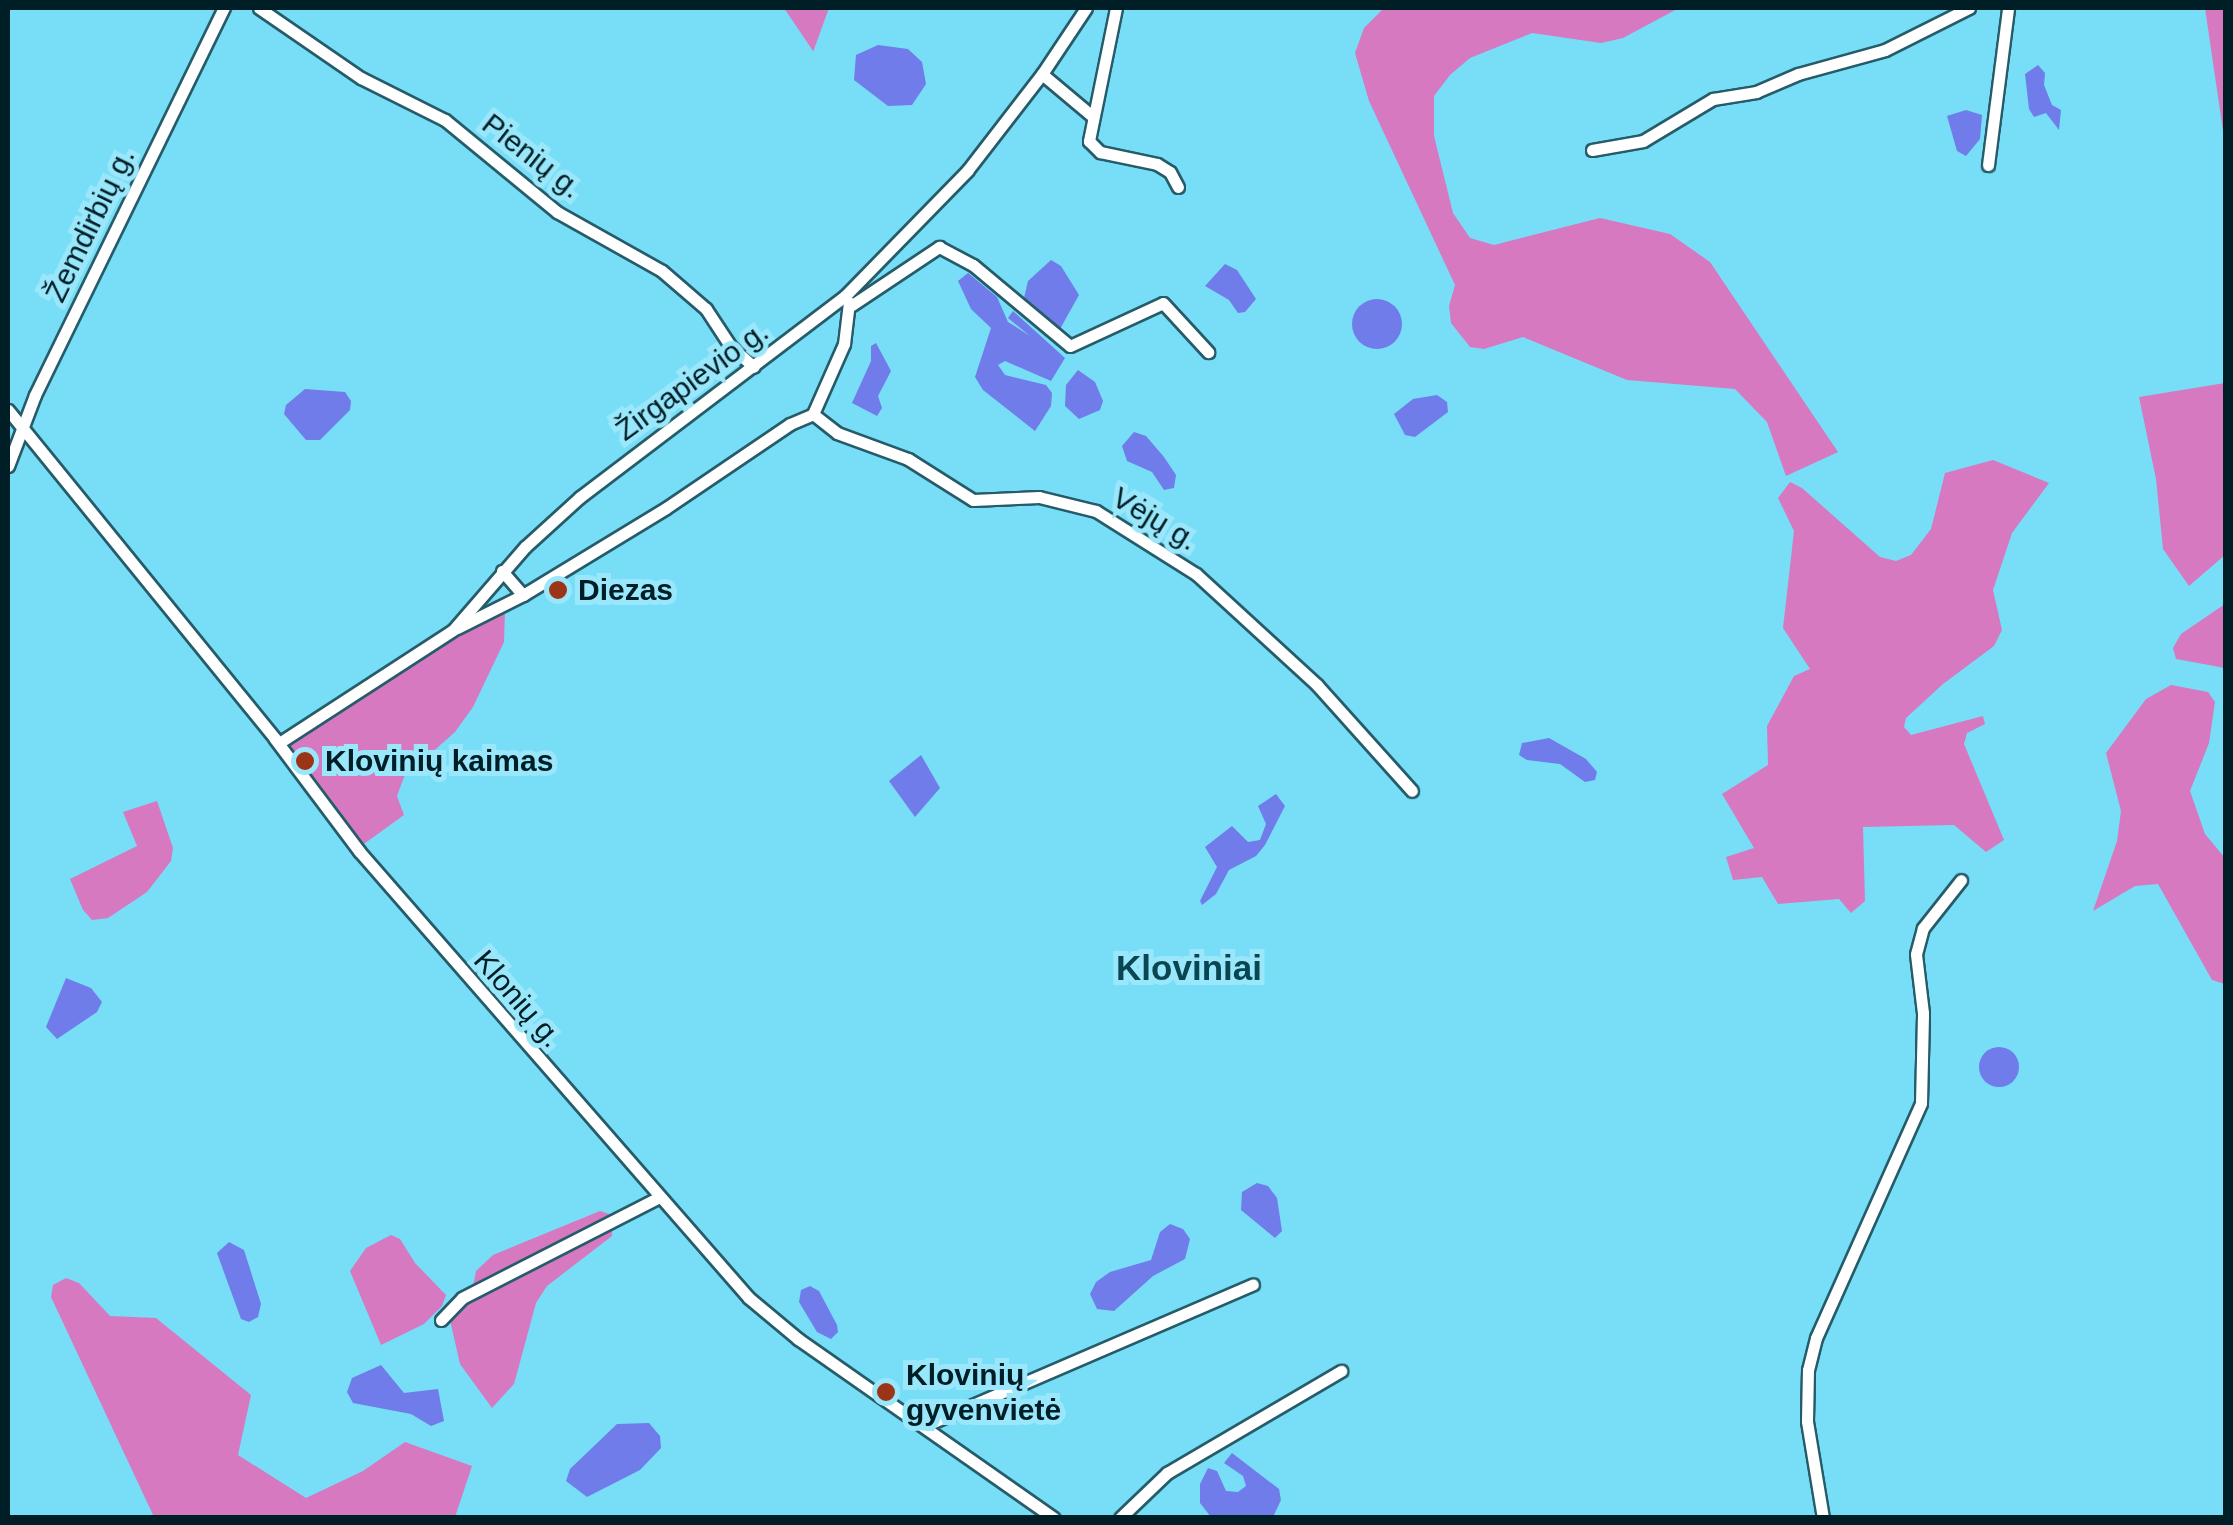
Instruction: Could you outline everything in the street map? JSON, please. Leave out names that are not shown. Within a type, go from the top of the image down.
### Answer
[{"type":"street","name":"Žemdirbių g.","points":[[8,466],[36,395],[224,8]]},
{"type":"street","name":"Pienių g.","points":[[259,8],[361,78],[445,120],[557,212],[662,271],[706,309],[731,347],[754,367]]},
{"type":"street","name":"Žirgapievio g.","points":[[278,743],[453,630],[502,571],[624,461],[848,300],[944,198],[1042,74],[1086,8]]},
{"type":"street","points":[[1116,8],[1088,130],[1093,148],[1157,164],[1170,172],[1178,188]]},
{"type":"street","points":[[1592,150],[1643,141],[1697,104],[1756,92],[1798,74],[1885,50],[1969,8]]},
{"type":"street","points":[[1988,165],[2008,8]]},
{"type":"street","points":[[1042,74],[1092,116]]},
{"type":"street","points":[[453,630],[523,595],[666,508],[790,424],[813,414],[844,344],[848,300],[939,247],[972,265],[1070,346],[1163,303],[1208,352]]},
{"type":"street","name":"Klonių g.","points":[[8,410],[278,743],[359,851],[749,1298],[798,1340],[1054,1518]]},
{"type":"street","name":"Vėjų g.","points":[[813,414],[837,433],[908,459],[974,500],[1039,497],[1096,510],[1196,574],[1318,685],[1412,791]]},
{"type":"street","points":[[502,571],[523,595]]},
{"type":"street","points":[[1824,1518],[1807,1421],[1808,1370],[1816,1338],[1920,1103],[1923,1013],[1916,954],[1923,928],[1961,880]]},
{"type":"street","points":[[441,1320],[462,1298],[659,1197]]},
{"type":"street","points":[[924,1426],[1253,1284]]},
{"type":"street","points":[[1120,1518],[1166,1473],[1341,1371]]},
{"type":"shaded area","points":[[784,8],[829,8],[813,52],[813,51]]},
{"type":"shaded area","points":[[1384,8],[1679,8],[1623,38],[1601,43],[1532,33],[1470,58],[1450,75],[1434,96],[1434,136],[1453,213],[1470,238],[1494,245],[1600,218],[1670,234],[1710,262],[1838,452],[1786,476],[1767,422],[1735,389],[1627,380],[1523,337],[1484,349],[1470,347],[1451,323],[1449,306],[1455,285],[1369,101],[1355,53],[1364,28]]},
{"type":"shaded area","points":[[2205,8],[2225,8],[2225,137],[2223,131]]},
{"type":"shaded area","points":[[2225,383],[2225,555],[2189,586],[2163,549],[2156,479],[2139,397]]},
{"type":"shaded area","points":[[1993,460],[2049,483],[2012,533],[1993,590],[2002,630],[1994,646],[1943,684],[1906,718],[1904,727],[1911,735],[1983,716],[1985,724],[1967,733],[1964,744],[2004,840],[1986,852],[1954,825],[1863,827],[1865,901],[1851,913],[1839,899],[1778,904],[1762,877],[1733,880],[1726,857],[1754,848],[1722,794],[1768,765],[1767,726],[1794,676],[1810,669],[1783,628],[1794,531],[1778,498],[1790,482],[1802,488],[1880,557],[1896,561],[1911,555],[1931,529],[1945,473]]},
{"type":"shaded area","points":[[2225,604],[2225,668],[2176,659],[2173,648],[2181,634]]},
{"type":"shaded area","points":[[505,610],[504,642],[473,707],[455,732],[404,777],[397,796],[404,815],[361,846],[290,747],[297,737],[432,649]]},
{"type":"shaded area","points":[[2171,685],[2208,692],[2215,702],[2209,743],[2190,791],[2205,834],[2225,858],[2225,984],[2212,980],[2158,884],[2135,886],[2093,911],[2117,841],[2121,811],[2106,753],[2146,699]]},
{"type":"shaded area","points":[[157,801],[173,848],[171,861],[147,892],[108,918],[92,920],[83,910],[70,879],[137,846],[123,812]]},
{"type":"shaded area","points":[[600,1211],[612,1215],[612,1236],[547,1286],[536,1303],[514,1384],[492,1408],[460,1364],[450,1320],[471,1297],[476,1271],[493,1255]]},
{"type":"shaded area","points":[[391,1235],[400,1239],[415,1263],[446,1295],[442,1306],[424,1324],[381,1345],[350,1271],[366,1248]]},
{"type":"shaded area","points":[[66,1278],[79,1283],[110,1316],[156,1318],[251,1395],[238,1455],[306,1498],[363,1471],[405,1442],[472,1466],[455,1517],[154,1517],[51,1297],[53,1285]]},
{"type":"water","points":[[878,45],[908,49],[922,62],[926,84],[912,105],[888,106],[854,80],[856,55]]},
{"type":"water","points":[[2038,65],[2045,73],[2044,85],[2052,105],[2061,110],[2059,130],[2046,113],[2034,117],[2029,109],[2025,74]]},
{"type":"water","points":[[1966,110],[1982,115],[1980,139],[1966,156],[1957,151],[1947,116]]},
{"type":"water","points":[[1051,260],[1061,266],[1079,295],[1060,329],[1048,324],[1024,298],[1028,281]]},
{"type":"water","points":[[1225,264],[1237,270],[1256,299],[1245,312],[1238,313],[1229,300],[1205,286]]},
{"type":"water","points":[[968,273],[997,297],[1008,322],[1030,336],[1008,318],[1013,311],[1065,358],[1051,381],[1005,361],[998,365],[1005,375],[1046,385],[1052,393],[1051,406],[1035,431],[983,390],[975,377],[991,328],[971,309],[958,281]]},
{"type":"water","points":[[1377,299],[1395,306],[1402,324],[1395,342],[1377,349],[1359,342],[1352,324],[1359,306]]},
{"type":"water","points":[[876,343],[891,371],[878,396],[882,408],[877,416],[852,403],[871,361],[871,346]]},
{"type":"water","points":[[1078,370],[1095,382],[1103,401],[1100,410],[1079,419],[1065,406],[1066,385]]},
{"type":"water","points":[[305,389],[345,392],[351,401],[350,410],[320,440],[306,440],[284,414],[286,405]]},
{"type":"water","points":[[1437,395],[1447,402],[1448,412],[1415,437],[1405,435],[1394,414],[1413,399]]},
{"type":"water","points":[[1134,432],[1146,436],[1164,457],[1176,475],[1174,488],[1164,490],[1152,472],[1127,461],[1122,446]]},
{"type":"water","points":[[1549,738],[1586,759],[1597,772],[1595,780],[1585,782],[1560,764],[1527,760],[1519,755],[1522,743]]},
{"type":"water","points":[[921,755],[940,788],[915,817],[889,781]]},
{"type":"water","points":[[1276,794],[1285,806],[1265,845],[1256,856],[1229,870],[1216,894],[1202,905],[1200,901],[1217,867],[1205,847],[1232,826],[1248,842],[1260,840],[1266,824],[1258,806]]},
{"type":"water","points":[[66,978],[91,988],[102,1002],[97,1012],[57,1039],[46,1027]]},
{"type":"water","points":[[1999,1047],[2013,1053],[2019,1067],[2013,1081],[1999,1087],[1985,1081],[1979,1067],[1985,1053]]},
{"type":"water","points":[[1257,1183],[1268,1186],[1277,1198],[1282,1231],[1275,1238],[1241,1210],[1242,1192]]},
{"type":"water","points":[[1170,1224],[1183,1229],[1190,1239],[1185,1259],[1153,1276],[1114,1311],[1097,1309],[1090,1294],[1096,1282],[1110,1272],[1151,1260],[1160,1232]]},
{"type":"water","points":[[229,1242],[244,1250],[261,1304],[258,1317],[249,1322],[241,1319],[217,1253]]},
{"type":"water","points":[[810,1286],[819,1291],[837,1325],[838,1332],[831,1339],[817,1332],[799,1302],[801,1290]]},
{"type":"water","points":[[381,1365],[404,1393],[438,1389],[444,1421],[431,1426],[411,1414],[353,1403],[347,1392],[352,1378]]},
{"type":"water","points":[[649,1423],[660,1436],[661,1448],[640,1470],[587,1497],[566,1481],[570,1469],[617,1424]]},
{"type":"water","points":[[1232,1453],[1279,1489],[1281,1500],[1273,1517],[1211,1517],[1200,1503],[1200,1484],[1208,1468],[1217,1471],[1226,1491],[1238,1492],[1246,1486],[1243,1476],[1224,1463]]},
{"type":"place","name":"Diezas","points":[[558,590]]},
{"type":"place","name":"Klovinių kaimas","points":[[305,761]]},
{"type":"place","name":"Klovinių gyvenvietė","points":[[886,1392]]},
{"type":"district","name":"Kloviniai","points":[[1189,968]]}]
